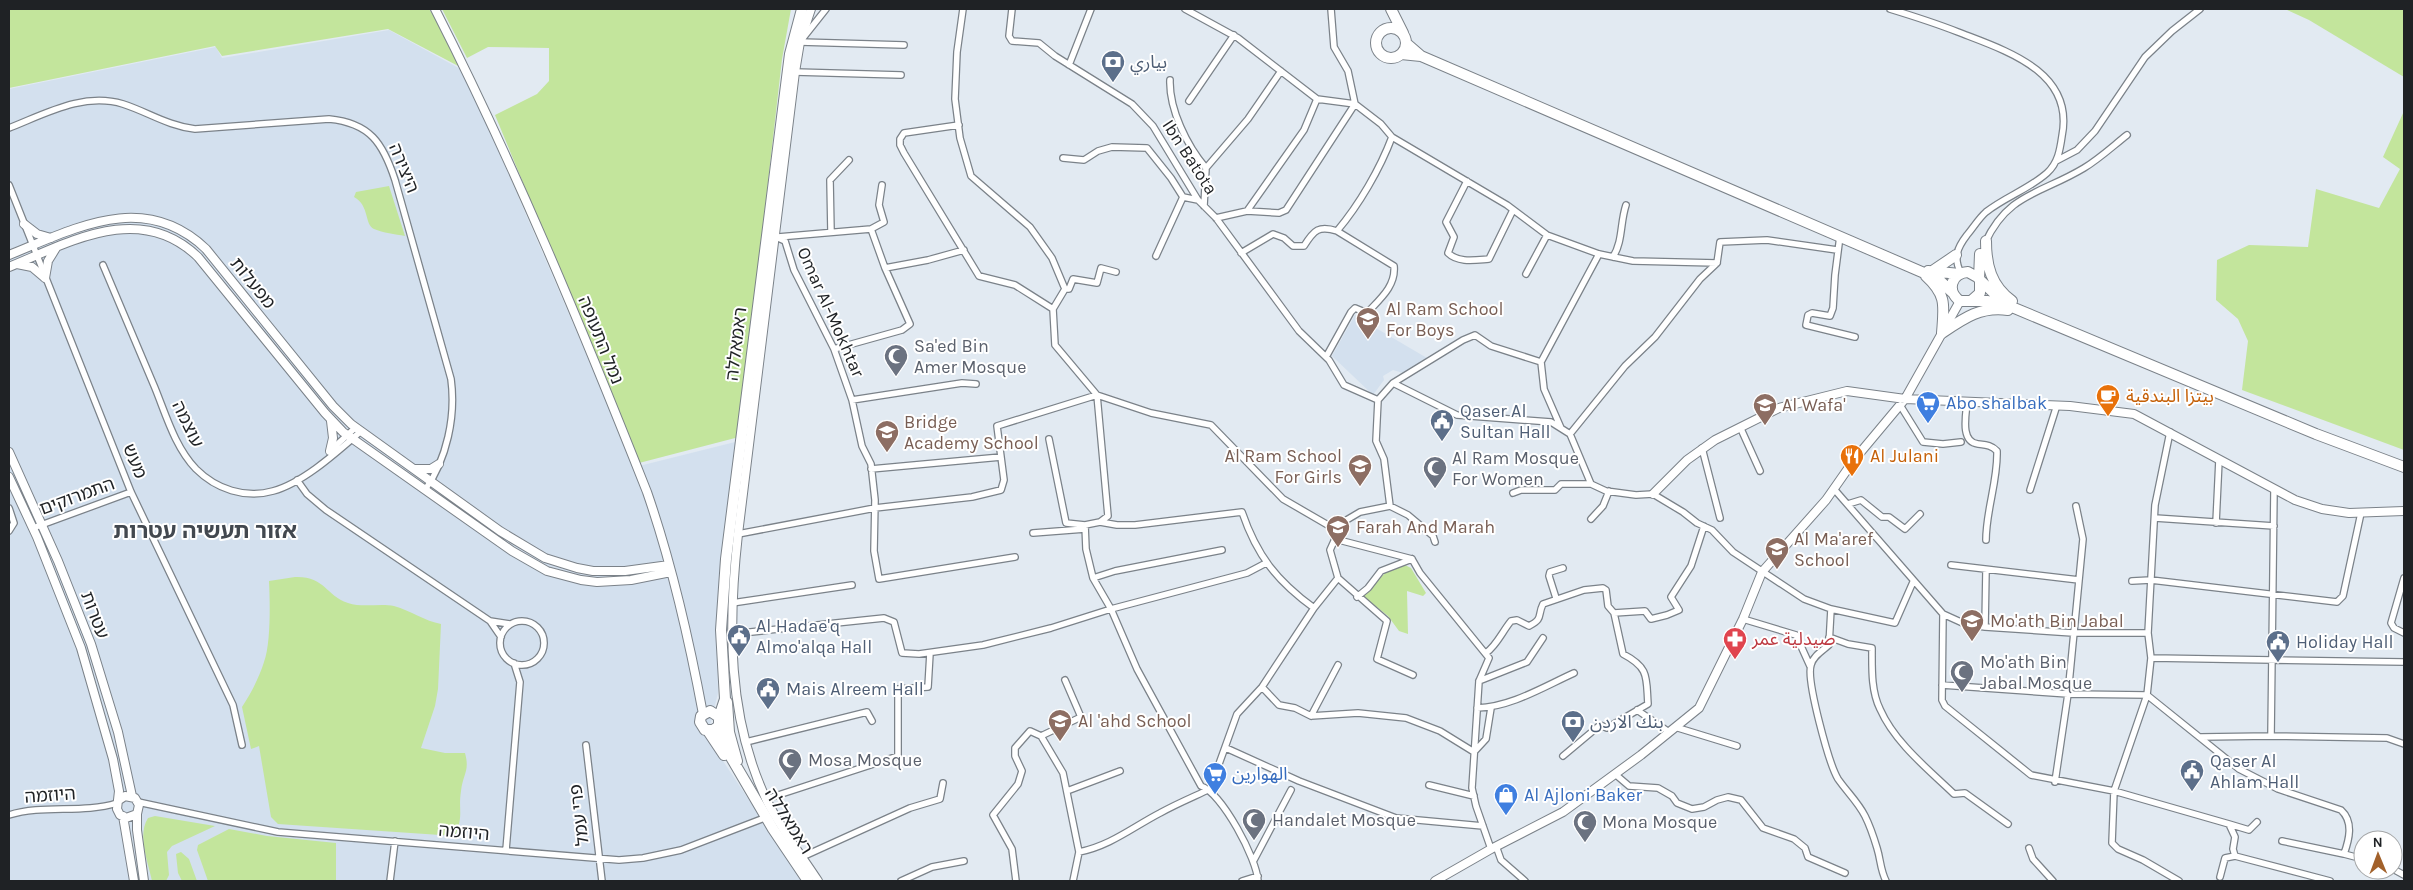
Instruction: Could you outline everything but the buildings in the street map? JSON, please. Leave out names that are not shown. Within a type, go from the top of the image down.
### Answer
[{"type":"highway","name":"ראמאללה","points":[[802,9],[790,54],[728,542],[721,630],[723,701],[713,716],[725,747],[742,777],[808,881]]},
{"type":"highway","points":[[1386,28],[1387,9]]},
{"type":"highway","points":[[1391,9],[1405,38],[1401,54]]},
{"type":"highway","points":[[1420,56],[1396,28],[1386,28],[1376,37],[1378,51],[1390,58],[1401,54],[1420,56],[1920,270],[1938,279],[1960,300],[1987,301],[2007,305],[2026,312],[2316,434],[2404,467]]},
{"type":"highway","points":[[1986,241],[1986,256],[1991,276],[2006,297],[2026,312]]},
{"type":"highway","points":[[1952,292],[1954,279],[1980,254]]},
{"type":"highway","points":[[1972,301],[1980,293],[1980,254]]},
{"type":"highway","points":[[1931,272],[1956,255]]},
{"type":"highway","points":[[1920,270],[1974,274],[2007,305]]},
{"type":"highway","points":[[1920,270],[1936,286],[1942,298],[1942,333]]},
{"type":"highway","points":[[1942,333],[1967,316],[1983,310],[2003,309],[2026,312]]},
{"type":"highway","points":[[724,686],[729,732],[742,777]]},
{"type":"highway","points":[[713,716],[708,731],[701,725],[700,719],[713,716]]},
{"type":"highway","name":"ראמאללה","points":[[708,731],[742,777]]},
{"type":"street","name":"נמל התעופה","points":[[435,9],[482,104],[533,215],[647,492],[670,569],[700,697],[713,716]]},
{"type":"street","points":[[810,9],[800,42],[795,72],[738,534],[732,603],[732,634],[736,693],[746,742],[766,799],[818,881]]},
{"type":"street","points":[[800,42],[826,9]]},
{"type":"street","points":[[963,9],[955,78],[960,138],[971,176],[1030,227],[1052,258],[1065,289]]},
{"type":"street","name":"Ibn Batota","points":[[1012,9],[1009,36],[1012,41],[1039,43],[1069,65],[1132,104],[1153,126],[1198,200],[1216,218],[1299,331],[1326,357],[1344,385],[1378,400]]},
{"type":"street","points":[[1069,65],[1091,9]]},
{"type":"street","points":[[1185,9],[1234,35],[1317,99],[1355,104],[1381,124],[1392,137],[1513,210],[1547,235],[1599,254],[1633,261],[1717,263]]},
{"type":"street","points":[[1216,218],[1247,211],[1279,213],[1286,210],[1355,104],[1348,71],[1334,47],[1331,9]]},
{"type":"street","points":[[1890,9],[1985,40],[2011,53],[2044,75],[2060,100],[2064,128],[2056,161],[2047,173],[1985,213],[1963,241],[1956,255],[1956,262],[1962,273]]},
{"type":"street","points":[[2056,161],[2077,150],[2095,132],[2145,57],[2172,31],[2200,9]]},
{"type":"street","points":[[1190,101],[1234,35]]},
{"type":"street","points":[[800,42],[904,46]]},
{"type":"street","points":[[1204,206],[1206,168],[1248,119],[1281,71]]},
{"type":"street","points":[[795,72],[902,75]]},
{"type":"street","points":[[1170,80],[1176,113],[1197,158],[1206,168]]},
{"type":"street","points":[[1247,211],[1304,130],[1317,99]]},
{"type":"street","name":"היצירה","points":[[9,128],[61,107],[94,100],[124,104],[181,127],[195,129],[329,119],[350,123],[369,133],[384,151],[395,180],[450,368],[452,412],[439,464],[425,490]]},
{"type":"street","points":[[960,125],[904,133],[900,145],[915,175],[979,276],[1015,285],[1053,309]]},
{"type":"street","points":[[1980,254],[1996,222],[2008,208],[2087,166],[2127,135]]},
{"type":"street","points":[[1337,231],[1348,218],[1382,162],[1392,137]]},
{"type":"street","points":[[1063,158],[1084,160],[1098,151],[1112,147],[1147,148],[1172,178],[1184,197],[1198,200]]},
{"type":"street","points":[[831,232],[830,180],[849,160]]},
{"type":"street","points":[[1467,181],[1446,222],[1454,237],[1448,253],[1452,257],[1464,260],[1489,259],[1513,210]]},
{"type":"street","name":"מעש","points":[[9,184],[131,492],[230,698],[242,745]]},
{"type":"street","points":[[776,237],[871,229],[884,222],[879,206],[882,185]]},
{"type":"street","points":[[1156,256],[1184,197]]},
{"type":"street","points":[[1613,257],[1618,248],[1621,222],[1626,205]]},
{"type":"street","name":"מפעלות","points":[[9,255],[90,223],[125,217],[160,221],[186,232],[206,249],[333,406],[358,430],[520,545],[559,564],[577,568],[610,571],[670,569]]},
{"type":"street","points":[[24,224],[38,234],[51,238]]},
{"type":"street","points":[[1241,253],[1273,234],[1284,238],[1293,246],[1304,246],[1316,230],[1326,227],[1337,231],[1394,266],[1395,275],[1387,291],[1367,313],[1355,308],[1351,312],[1326,357]]},
{"type":"street","name":"מפעלות","points":[[11,266],[102,231],[125,228],[156,232],[180,242],[198,256],[331,420],[349,437],[512,551],[547,570],[581,580],[597,582],[631,580],[670,569]]},
{"type":"street","points":[[834,348],[902,330],[910,324],[885,268],[871,229]]},
{"type":"street","points":[[1526,274],[1547,235]]},
{"type":"street","points":[[1840,236],[1837,250],[1833,308],[1830,316],[1812,313],[1808,315],[1806,325],[1855,337]]},
{"type":"street","name":"Omar Al-Mokhtar","points":[[776,237],[785,241],[794,270],[834,348],[852,400],[862,446],[871,469],[875,508],[874,551],[879,579],[1015,557]]},
{"type":"street","points":[[1570,434],[1625,366],[1655,337],[1700,279],[1717,263],[1720,242],[1767,240],[1837,250]]},
{"type":"street","points":[[45,278],[48,261],[56,248]]},
{"type":"street","points":[[885,268],[928,260],[964,250]]},
{"type":"street","points":[[1561,428],[1544,389],[1541,362],[1599,254]]},
{"type":"street","name":"עוצמה","points":[[103,265],[175,436],[197,469],[216,484],[242,493],[264,494],[297,480],[318,465],[349,437]]},
{"type":"street","points":[[11,266],[32,267],[45,278]]},
{"type":"street","points":[[1116,272],[1101,268],[1097,283],[1073,279],[1069,289],[1065,289],[1053,309],[1055,345],[1097,395],[1151,413],[1211,426],[1283,499],[1333,528],[1336,539],[1330,550],[1338,578],[1357,597],[1387,621],[1377,659],[1413,675]]},
{"type":"street","points":[[1435,881],[1493,848],[1563,812],[1699,708],[1743,620],[1762,572],[1834,489],[1854,460],[1902,402],[1960,300]]},
{"type":"street","points":[[1390,506],[1384,459],[1376,441],[1378,400],[1393,383],[1440,356],[1463,340],[1475,335],[1491,346],[1541,362]]},
{"type":"street","points":[[852,400],[962,383],[976,384]]},
{"type":"street","points":[[1393,383],[1457,415],[1551,422],[1570,434],[1591,484]]},
{"type":"street","points":[[1513,494],[1521,490],[1555,490],[1561,484],[1591,484],[1609,491],[1636,496],[1653,494],[1687,460],[1702,448],[1742,429],[1779,408],[1847,391],[1902,402],[1967,402],[2057,406],[2134,414],[2295,500],[2322,509],[2349,513],[2404,511]]},
{"type":"street","points":[[738,534],[875,508],[972,497],[1001,490],[1004,480],[997,426],[1097,395]]},
{"type":"street","points":[[1033,533],[1085,527],[1100,522],[1108,516],[1097,395]]},
{"type":"street","points":[[1902,402],[1923,442],[1944,444],[1961,442]]},
{"type":"street","points":[[1967,402],[1968,441],[1971,444],[1993,447],[1997,451],[1997,464],[1986,528],[1986,540]]},
{"type":"street","points":[[2030,490],[2057,406]]},
{"type":"street","points":[[330,451],[333,438],[331,420]]},
{"type":"street","points":[[1742,429],[1760,471]]},
{"type":"street","name":"עוצמה","points":[[318,465],[330,451],[358,430]]},
{"type":"street","points":[[2170,432],[2155,518],[2148,633],[2151,658],[2147,695],[2114,792],[2112,843],[2118,849],[2143,860],[2180,881]]},
{"type":"street","points":[[1049,439],[1066,523],[1085,527]]},
{"type":"street","points":[[1702,448],[1720,518]]},
{"type":"street","name":"עטרות","points":[[9,452],[42,525],[91,644],[118,732],[135,799]]},
{"type":"street","points":[[871,469],[1001,457]]},
{"type":"street","points":[[2216,523],[2219,460]]},
{"type":"street","points":[[415,469],[430,469],[439,464]]},
{"type":"street","name":"עטרות","points":[[9,477],[65,603],[93,683],[108,735],[118,785],[118,802]]},
{"type":"street","points":[[297,480],[307,494],[326,510],[490,621],[501,637],[502,653],[514,664],[520,682]]},
{"type":"street","points":[[1834,489],[1912,582],[1943,614],[1965,624],[1986,627],[2073,633],[2148,633]]},
{"type":"street","points":[[2271,736],[2274,490]]},
{"type":"street","points":[[1591,519],[1603,506],[1609,491]]},
{"type":"street","name":"התמרוקים","points":[[33,528],[131,492]]},
{"type":"street","points":[[1653,494],[1712,530],[1733,552],[1762,572],[1804,599],[1831,609],[1895,623],[1912,582]]},
{"type":"street","points":[[1848,504],[1861,500],[1882,517],[1889,517],[1906,529],[1920,514]]},
{"type":"street","points":[[1333,528],[1360,512],[1390,506],[1408,515],[1421,525],[1433,536],[1434,542]]},
{"type":"street","points":[[2055,782],[2068,694],[2079,580],[2082,539],[2076,506]]},
{"type":"street","points":[[9,508],[14,525],[9,531]]},
{"type":"street","points":[[1100,522],[1117,526],[1135,525],[1242,512],[1249,532],[1266,563],[1282,583],[1314,608]]},
{"type":"street","points":[[2132,582],[2151,580],[2273,596],[2337,602],[2343,596],[2361,513]]},
{"type":"street","points":[[2155,518],[2274,526]]},
{"type":"street","points":[[1614,613],[1645,611],[1650,619],[1679,610],[1671,597],[1691,566],[1704,526]]},
{"type":"street","points":[[1085,527],[1086,549],[1093,578],[1111,609],[1137,669],[1201,786],[1210,789],[1234,824],[1254,860],[1258,879],[1242,881]]},
{"type":"street","points":[[1336,539],[1412,559],[1420,573],[1489,658],[1478,681],[1472,788],[1483,826],[1493,848],[1501,860],[1525,881]]},
{"type":"street","points":[[1093,578],[1222,550]]},
{"type":"street","points":[[1357,597],[1368,588],[1381,571],[1412,559]]},
{"type":"street","points":[[732,634],[884,618],[894,622],[902,653],[930,653],[983,645],[1043,630],[1111,609],[1247,573],[1266,563]]},
{"type":"street","points":[[1951,564],[1986,570],[2079,580]]},
{"type":"street","points":[[1556,598],[1549,576],[1550,572],[1563,568]]},
{"type":"street","points":[[1986,570],[1986,627]]},
{"type":"street","points":[[1079,852],[1090,850],[1122,837],[1160,813],[1210,789],[1237,714],[1262,687],[1287,653],[1314,608],[1338,578]]},
{"type":"street","points":[[2404,578],[2391,623],[2394,628],[2404,633]]},
{"type":"street","points":[[732,603],[852,585]]},
{"type":"street","points":[[1486,653],[1496,646],[1501,634],[1511,621],[1517,620],[1529,626],[1541,618],[1543,604],[1584,590],[1603,588],[1606,590],[1608,606],[1614,613],[1623,654],[1641,666],[1647,674],[1648,704],[1607,728],[1600,726],[1563,756]]},
{"type":"street","points":[[1810,666],[1814,658],[1829,645],[1831,609]]},
{"type":"street","points":[[1943,614],[1942,700],[1945,706],[2031,776],[2114,792],[2249,830],[2257,822]]},
{"type":"street","points":[[1743,620],[1796,635],[1810,666],[1813,695],[1828,758],[1838,779],[1853,796],[1865,816],[1878,850],[1880,868],[1886,881]]},
{"type":"street","points":[[490,621],[510,624],[522,621],[530,622],[542,633],[543,650],[536,660],[529,664],[514,664]]},
{"type":"street","points":[[501,637],[510,624]]},
{"type":"street","points":[[1829,637],[1872,648],[1873,683],[1879,708],[1890,728],[1954,794],[1965,793],[2008,824]]},
{"type":"street","points":[[1478,681],[1528,662],[1543,638]]},
{"type":"street","points":[[766,799],[898,756],[898,689],[928,687],[930,653]]},
{"type":"street","points":[[2151,658],[2404,662]]},
{"type":"street","points":[[506,850],[520,682],[529,664]]},
{"type":"street","points":[[1311,716],[1338,665]]},
{"type":"street","points":[[1477,708],[1491,708],[1516,700],[1574,673]]},
{"type":"street","points":[[1041,736],[1081,718],[1065,680]]},
{"type":"street","points":[[1942,685],[2068,694],[2147,695],[2240,769],[2278,789],[2341,810],[2346,814],[2350,825],[2344,854]]},
{"type":"street","points":[[1262,687],[1279,705],[1295,708],[1311,716],[1372,713],[1406,718],[1440,731],[1474,752]]},
{"type":"street","points":[[1474,752],[1486,739],[1491,708]]},
{"type":"street","points":[[1638,710],[1672,730],[1737,746]]},
{"type":"street","points":[[746,742],[867,712],[872,722]]},
{"type":"street","points":[[1016,881],[1012,849],[993,815],[1018,784],[1022,771],[1014,756],[1015,748],[1030,731],[1041,736],[1063,774],[1079,852],[1073,881]]},
{"type":"street","points":[[2201,737],[2387,738],[2404,744]]},
{"type":"street","name":"פרי עמל","points":[[586,746],[602,881]]},
{"type":"street","points":[[1226,748],[1299,781],[1396,818],[1483,826]]},
{"type":"street","points":[[1067,791],[1120,771]]},
{"type":"street","points":[[1615,774],[1629,786],[1658,788],[1672,796],[1677,802],[1692,809],[1704,807],[1728,797],[1741,800],[1763,828],[1784,833],[1794,838],[1805,848],[1808,857],[1845,873]]},
{"type":"street","points":[[802,857],[910,808],[940,799],[943,783]]},
{"type":"street","points":[[1429,786],[1474,796]]},
{"type":"street","points":[[1254,860],[1291,790]]},
{"type":"street","points":[[134,881],[118,802],[125,796],[135,799],[138,812],[137,830],[144,881]]},
{"type":"street","name":"היוזמה","points":[[135,799],[154,806],[262,830],[619,860],[664,854],[704,842],[767,817]]},
{"type":"street","name":"היוזמה","points":[[9,815],[28,811],[94,808],[118,802]]},
{"type":"street","name":"היוזמה","points":[[138,812],[154,806]]},
{"type":"street","name":"היוזמה","points":[[94,808],[121,814]]},
{"type":"street","points":[[121,814],[130,818],[138,812]]},
{"type":"street","points":[[2229,824],[2235,837],[2233,849],[2235,856]]},
{"type":"street","points":[[2282,840],[2353,856]]},
{"type":"street","points":[[390,881],[395,841]]},
{"type":"street","points":[[2029,848],[2032,859],[2053,881]]},
{"type":"street","points":[[2220,877],[2225,858],[2235,856],[2315,880],[2330,881]]},
{"type":"street","points":[[900,881],[932,867],[964,861]]},
{"type":"shaded area","points":[[389,30],[464,71],[635,467],[739,441],[717,633],[718,693],[707,737],[803,881],[9,881],[9,89],[216,47],[222,58]]},
{"type":"shaded area","name":"Al Ram School For Boys","points":[[1355,315],[1427,358],[1403,373],[1393,370],[1383,376],[1384,380],[1373,395],[1332,356]]},
{"type":"green space","points":[[9,9],[429,9],[442,28],[462,68],[388,29],[222,56],[215,46],[9,88]]},
{"type":"green space","points":[[442,9],[791,9],[782,59],[739,437],[639,463],[495,115],[537,94],[549,81],[549,48],[488,47],[467,58]]},
{"type":"green space","points":[[2285,9],[2404,9],[2404,77],[2309,20]]},
{"type":"green space","points":[[2404,111],[2404,450],[2242,390],[2248,341],[2238,319],[2216,300],[2217,260],[2249,245],[2308,247],[2316,189],[2379,208],[2400,169],[2383,157]]},
{"type":"green space","points":[[389,186],[405,236],[371,227],[365,210],[354,197],[356,192]]},
{"type":"green space","points":[[1405,565],[1411,568],[1426,593],[1423,596],[1407,591],[1408,634],[1399,631],[1388,616],[1363,596],[1386,572]]},
{"type":"green space","points":[[295,577],[313,580],[340,600],[348,603],[394,606],[441,624],[438,689],[435,706],[421,748],[445,753],[465,753],[466,768],[460,798],[460,818],[455,836],[278,824],[271,817],[259,746],[251,749],[242,707],[257,680],[266,654],[270,622],[269,581]]},
{"type":"green space","points":[[155,816],[215,826],[172,846],[167,852],[169,875],[166,881],[152,881],[144,849],[143,832],[145,825],[148,818]]},
{"type":"green space","points":[[229,829],[267,836],[336,843],[336,881],[208,881],[197,850],[198,845]]},
{"type":"green space","points":[[181,852],[189,859],[197,881],[182,881],[178,873],[176,854]]},
{"type":"place","name":"بياري","points":[[1113,83]]},
{"type":"place","name":"Al Ram School For Boys","points":[[1368,340]]},
{"type":"place","name":"Sa'ed Bin Amer Mosque","points":[[896,377]]},
{"type":"place","name":"بيتزا البندقية","points":[[2108,417]]},
{"type":"place","name":"Abo shalbak","points":[[1928,424]]},
{"type":"place","name":"Al Wafa'","points":[[1765,426]]},
{"type":"place","name":"Qaser Al Sultan Hall","points":[[1442,442]]},
{"type":"place","name":"Bridge Academy School","points":[[887,453]]},
{"type":"place","name":"Al Julani","points":[[1852,477]]},
{"type":"place","name":"Al Ram School For Girls","points":[[1360,487]]},
{"type":"place","name":"Al Ram Mosque For Women","points":[[1435,489]]},
{"type":"place","name":"Farah And Marah","points":[[1338,548]]},
{"type":"place","name":"Al Ma'aref School","points":[[1777,570]]},
{"type":"place","name":"Mo'ath Bin Jabal","points":[[1972,642]]},
{"type":"place","name":"Al Hadae'q Almo'alqa Hall","points":[[739,657]]},
{"type":"place","name":"صيدلية عمر","points":[[1735,660]]},
{"type":"place","name":"Holiday Hall","points":[[2278,663]]},
{"type":"place","name":"Mo'ath Bin Jabal Mosque","points":[[1962,693]]},
{"type":"place","name":"Mais Alreem Hall","points":[[768,710]]},
{"type":"place","name":"Al 'ahd School","points":[[1060,742]]},
{"type":"place","name":"بنك الاردن","points":[[1573,743]]},
{"type":"place","name":"Mosa Mosque","points":[[790,781]]},
{"type":"place","name":"Qaser Al Ahlam Hall","points":[[2192,792]]},
{"type":"place","name":"الهوارين","points":[[1215,795]]},
{"type":"place","name":"Al Ajloni Baker","points":[[1506,816]]},
{"type":"place","name":"Handalet Mosque","points":[[1254,841]]},
{"type":"place","name":"Mona Mosque","points":[[1585,843]]},
{"type":"district","name":"אזור תעשיה עטרות","points":[[205,530]]}]
